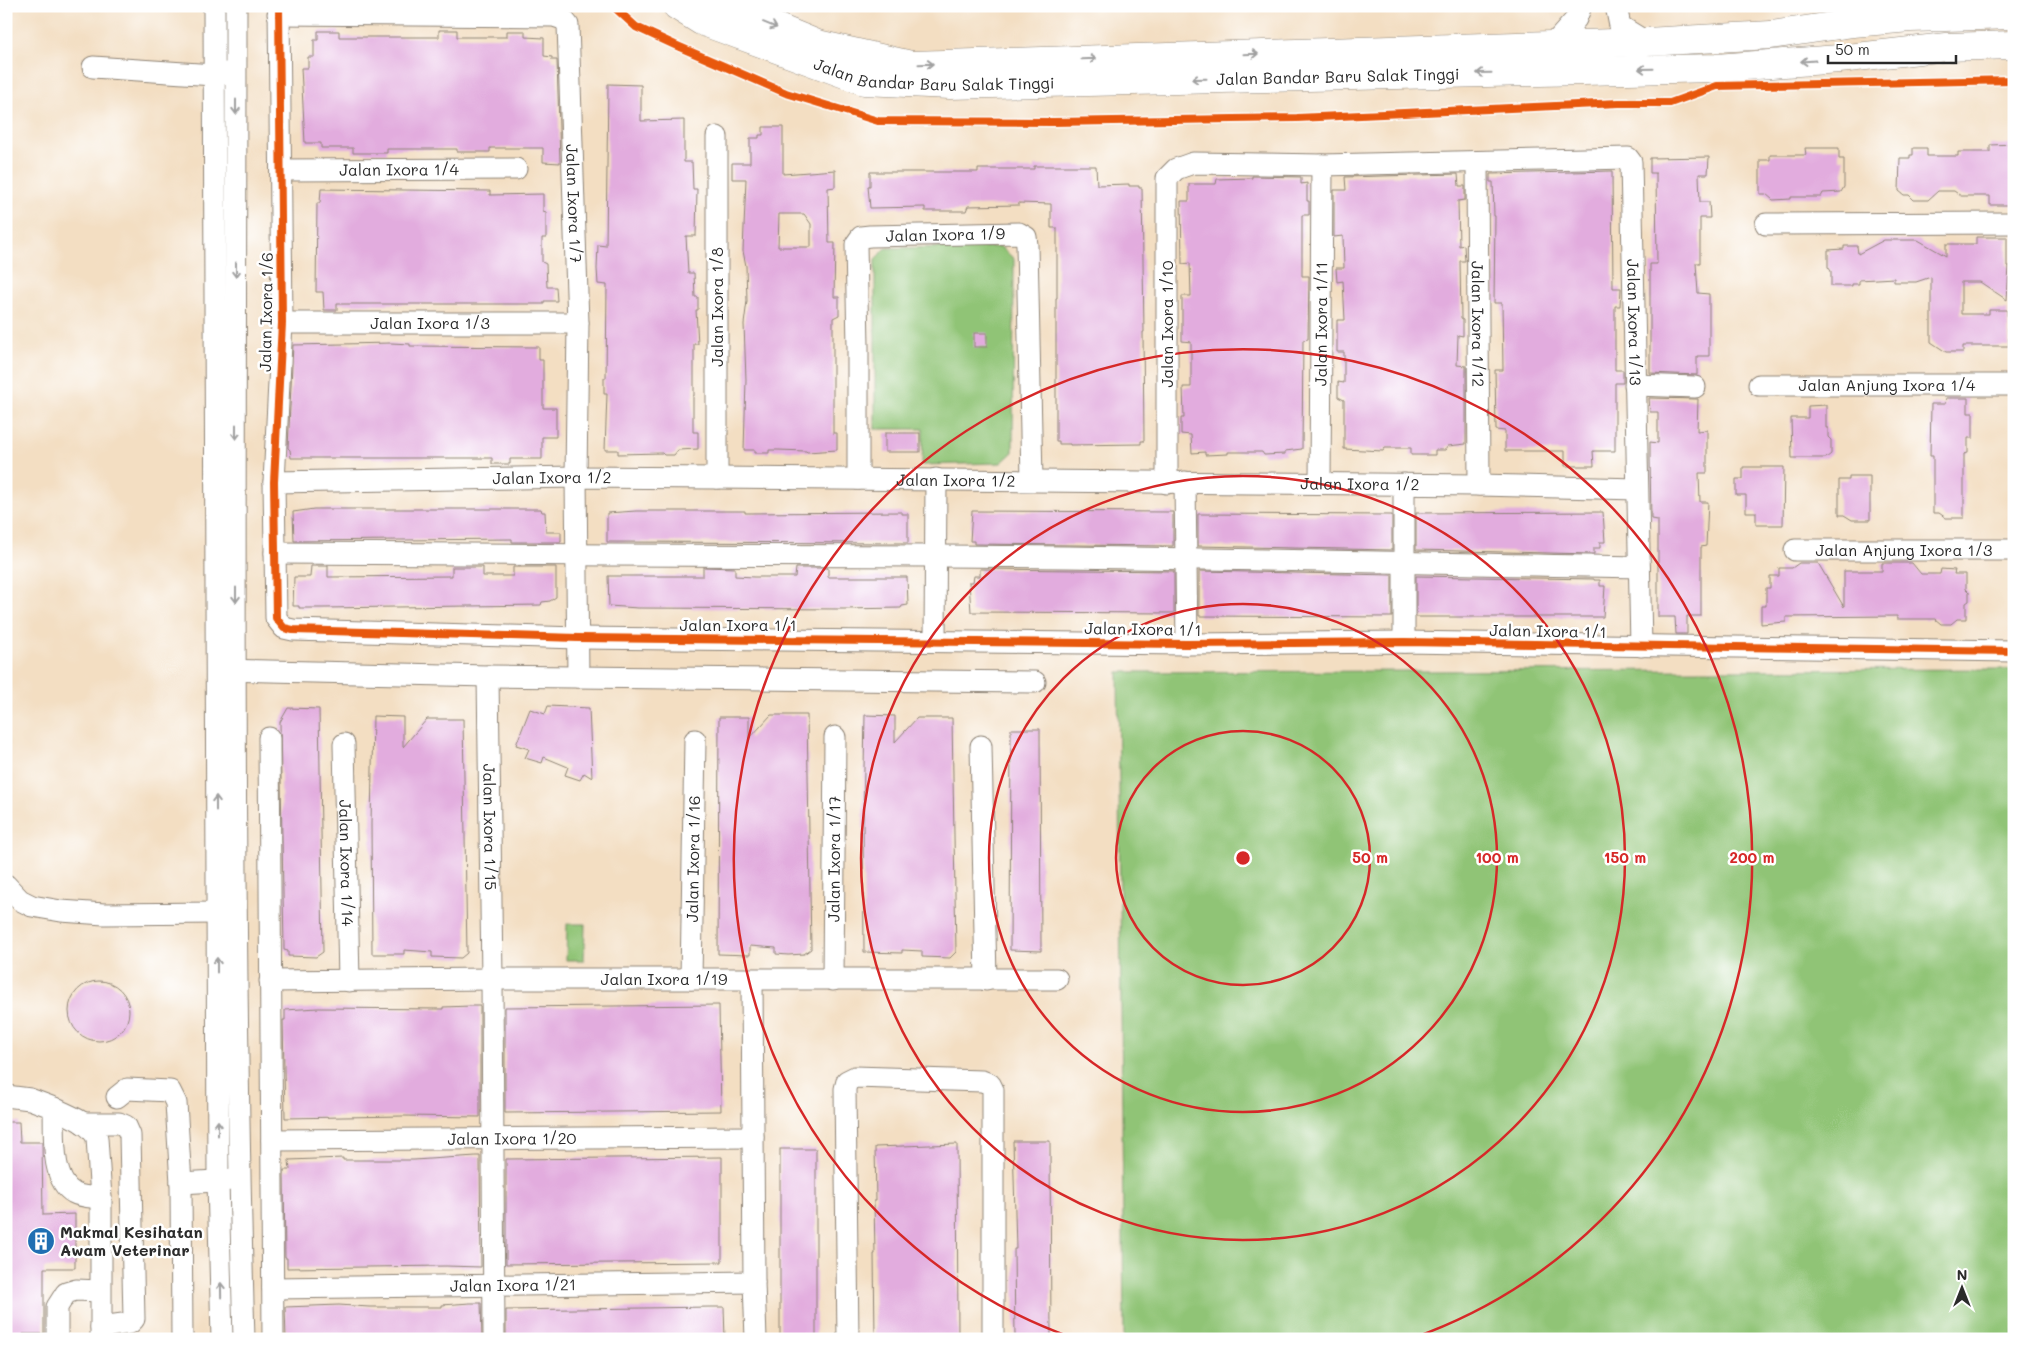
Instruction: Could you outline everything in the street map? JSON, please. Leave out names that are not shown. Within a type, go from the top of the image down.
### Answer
[{"type":"main road","name":"Jalan Bandar Baru Salak Tinggi","points":[[676,6],[701,21],[864,81],[950,85],[1716,68],[1839,59],[1946,47],[2014,45]]},
{"type":"main road","name":"Jalan Bandar Baru Salak Tinggi","points":[[725,6],[817,44],[911,65],[1646,42],[1771,35],[1853,23],[1988,10],[2014,15]]},
{"type":"street","points":[[214,6],[226,670],[229,1181],[222,1339]]},
{"type":"street","points":[[236,6],[226,670],[217,913],[229,1181],[244,1339]]},
{"type":"street","points":[[1553,45],[1576,19],[1581,6]]},
{"type":"street","points":[[1616,6],[1620,26],[1646,42]]},
{"type":"street","name":"Jalan Ixora 1/6","points":[[276,618],[274,482],[282,323],[278,10]]},
{"type":"street","name":"Jalan Ixora 1/7","points":[[278,10],[554,16],[563,19],[568,25],[578,323],[576,477],[578,676]]},
{"type":"street","points":[[1987,46],[1988,10]]},
{"type":"street","points":[[93,67],[214,75],[236,72]]},
{"type":"street","name":"Jalan Ixora 1/8","points":[[716,137],[716,478]]},
{"type":"street","name":"Jalan Ixora 1/13","points":[[1477,163],[1628,158],[1631,162],[1641,646]]},
{"type":"street","name":"Jalan Ixora 1/10","points":[[1187,644],[1186,558],[1176,482],[1167,178],[1176,169],[1193,163],[1322,165]]},
{"type":"street","points":[[1322,165],[1477,163]]},
{"type":"street","name":"Jalan Ixora 1/12","points":[[1477,163],[1479,485]]},
{"type":"street","name":"Jalan Ixora 1/11","points":[[1320,483],[1322,165]]},
{"type":"street","name":"Jalan Ixora 1/4","points":[[281,170],[516,169]]},
{"type":"street","points":[[1766,224],[2014,223]]},
{"type":"street","name":"Jalan Ixora 1/9","points":[[858,478],[856,244],[861,237],[870,236],[1019,233],[1026,237],[1027,245],[1032,480]]},
{"type":"street","name":"Jalan Ixora 1/3","points":[[282,323],[578,323]]},
{"type":"street","points":[[1635,385],[1696,387]]},
{"type":"street","name":"Jalan Anjung Ixora 1/4","points":[[1758,385],[2014,385]]},
{"type":"street","name":"Jalan Ixora 1/2","points":[[274,482],[576,477],[858,478],[1479,485],[1637,489]]},
{"type":"street","points":[[935,640],[936,479]]},
{"type":"street","points":[[1404,484],[1404,642]]},
{"type":"street","name":"Jalan Anjung Ixora 1/3","points":[[1795,550],[2014,550]]},
{"type":"street","points":[[275,553],[1186,558],[1639,567]]},
{"type":"street","name":"Jalan Ixora 1/1","points":[[276,618],[284,628],[292,630],[578,638],[935,640],[1187,644],[1404,642],[2014,651]]},
{"type":"street","points":[[226,670],[488,676],[1035,682]]},
{"type":"street","name":"Jalan Ixora 1/15","points":[[488,676],[494,1339]]},
{"type":"street","name":"Jalan Ixora 1/17","points":[[833,980],[835,737]]},
{"type":"street","points":[[268,738],[274,1339]]},
{"type":"street","name":"Jalan Ixora 1/16","points":[[691,979],[695,740]]},
{"type":"street","name":"Jalan Ixora 1/14","points":[[344,744],[349,981]]},
{"type":"street","points":[[981,746],[986,980]]},
{"type":"street","points":[[6,885],[20,900],[32,906],[62,911],[123,914],[217,913]]},
{"type":"street","name":"Jalan Ixora 1/19","points":[[270,981],[1057,979]]},
{"type":"street","points":[[752,980],[756,1339]]},
{"type":"street","points":[[848,1339],[845,1089],[847,1081],[855,1076],[982,1081],[990,1084],[993,1090],[993,1339]]},
{"type":"street","points":[[117,1097],[127,1090],[170,1091],[176,1103],[181,1183],[182,1339]]},
{"type":"street","points":[[6,1096],[30,1099],[54,1108],[83,1123],[94,1132],[97,1138],[101,1198],[101,1333],[130,1323],[134,1319],[130,1135],[126,1126],[120,1123],[83,1123]]},
{"type":"street","points":[[54,1108],[56,1162],[59,1178],[66,1188],[75,1194],[101,1198]]},
{"type":"street","name":"Jalan Ixora 1/20","points":[[272,1140],[753,1137]]},
{"type":"street","points":[[181,1183],[229,1181]]},
{"type":"street","name":"Jalan Ixora 1/21","points":[[273,1288],[754,1282]]},
{"type":"street","points":[[57,1339],[57,1307],[66,1293],[76,1290],[100,1291]]},
{"type":"green space","points":[[1001,247],[1014,259],[1013,452],[1001,463],[922,465],[923,429],[875,429],[875,259],[886,248]]},
{"type":"green space","points":[[2014,669],[2014,1339],[1124,1339],[1118,672]]},
{"type":"green space","points":[[567,924],[585,924],[584,960],[566,960]]},
{"type":"building","points":[[439,30],[457,30],[457,37],[507,37],[507,31],[525,31],[525,37],[544,38],[544,56],[557,60],[560,163],[543,162],[543,148],[490,148],[490,152],[457,152],[457,149],[387,149],[387,153],[353,153],[353,148],[321,148],[321,143],[305,143],[301,68],[308,68],[308,57],[314,57],[314,40],[318,40],[318,31],[339,31],[339,37],[439,37]]},
{"type":"building","points":[[608,84],[641,85],[641,121],[684,120],[684,162],[692,162],[693,189],[697,189],[696,236],[686,236],[688,273],[694,273],[695,297],[698,297],[698,310],[696,310],[698,344],[694,344],[693,432],[698,432],[698,449],[678,450],[674,455],[664,455],[662,453],[618,454],[618,450],[605,450],[607,394],[604,394],[604,378],[606,378],[607,285],[598,284],[597,269],[598,245],[606,246]]},
{"type":"building","points":[[763,127],[783,127],[783,174],[835,170],[835,187],[828,188],[829,243],[835,243],[834,297],[839,297],[839,315],[833,318],[833,433],[837,433],[837,450],[807,452],[769,450],[769,453],[755,453],[755,450],[744,450],[746,380],[744,324],[747,301],[746,266],[743,251],[746,179],[732,179],[732,163],[750,163],[750,138],[759,138],[759,135],[763,135]],"holes":[[[779,214],[804,214],[811,224],[811,247],[778,247]]]},
{"type":"building","points":[[2014,144],[2014,205],[1990,205],[1990,196],[1961,196],[1954,191],[1938,191],[1928,200],[1914,200],[1909,195],[1904,195],[1899,191],[1900,158],[1910,158],[1910,155],[1913,155],[1913,148],[1927,148],[1927,156],[1958,156],[1958,152],[1990,152],[1990,145]]},
{"type":"building","points":[[1805,148],[1839,148],[1839,159],[1844,159],[1844,187],[1841,192],[1823,193],[1821,197],[1791,197],[1791,199],[1773,200],[1766,194],[1760,194],[1760,160],[1770,160],[1770,155],[1806,155]]},
{"type":"building","points":[[1709,157],[1708,174],[1699,174],[1700,202],[1709,202],[1710,218],[1700,218],[1700,263],[1696,263],[1698,293],[1709,294],[1709,356],[1697,356],[1697,375],[1650,373],[1650,264],[1657,264],[1656,173],[1650,173],[1650,158]]},
{"type":"building","points":[[1034,166],[1096,166],[1097,185],[1129,184],[1129,186],[1139,186],[1139,188],[1142,188],[1144,441],[1141,441],[1141,444],[1070,445],[1059,444],[1059,441],[1056,441],[1057,228],[1051,228],[1051,204],[1019,203],[1019,205],[968,206],[966,211],[925,211],[925,207],[870,208],[868,186],[870,186],[870,172],[978,172],[978,169],[1034,169]]},
{"type":"building","points":[[1612,171],[1613,288],[1621,288],[1620,306],[1615,306],[1615,370],[1623,370],[1623,383],[1615,383],[1615,451],[1593,451],[1594,466],[1565,466],[1565,451],[1505,451],[1505,431],[1496,430],[1495,370],[1503,370],[1502,303],[1494,303],[1495,216],[1493,182],[1490,182],[1490,174]]},
{"type":"building","points":[[1458,174],[1459,186],[1465,186],[1465,200],[1458,201],[1459,246],[1464,245],[1465,261],[1460,261],[1463,336],[1458,335],[1457,365],[1466,366],[1466,444],[1448,446],[1445,450],[1435,450],[1435,455],[1411,455],[1411,448],[1385,448],[1383,451],[1344,449],[1344,400],[1338,397],[1338,382],[1344,383],[1344,352],[1337,352],[1337,320],[1345,320],[1343,281],[1337,282],[1336,268],[1344,268],[1343,236],[1334,237],[1334,190],[1346,190],[1345,177]]},
{"type":"building","points":[[1252,176],[1301,177],[1301,184],[1307,183],[1309,215],[1302,215],[1302,276],[1309,276],[1308,339],[1303,340],[1302,449],[1285,451],[1285,454],[1264,455],[1262,452],[1228,452],[1228,454],[1205,455],[1205,452],[1192,453],[1191,435],[1181,434],[1181,418],[1184,418],[1183,387],[1191,387],[1191,342],[1182,341],[1182,296],[1191,296],[1190,263],[1182,264],[1181,201],[1189,201],[1189,184],[1216,184],[1217,179],[1252,178]]},
{"type":"building","points":[[321,189],[490,191],[490,195],[543,194],[543,211],[546,212],[546,238],[542,238],[542,262],[546,264],[547,287],[556,287],[557,301],[544,301],[544,304],[337,304],[337,310],[324,310],[323,292],[316,292],[317,203],[320,203]]},
{"type":"building","points":[[1976,237],[2007,237],[2007,266],[2009,266],[2007,300],[1980,282],[1961,282],[1961,314],[1989,314],[1989,310],[2007,310],[2009,346],[1963,346],[1963,352],[1946,352],[1931,342],[1931,277],[1916,282],[1894,282],[1894,278],[1859,280],[1859,284],[1852,284],[1852,286],[1831,286],[1828,250],[1844,249],[1844,246],[1857,246],[1858,254],[1884,240],[1918,240],[1946,256],[1946,244],[1976,244]]},
{"type":"building","points":[[974,333],[987,333],[987,347],[974,347]]},
{"type":"building","points":[[410,344],[410,346],[539,347],[539,360],[543,360],[543,408],[556,408],[556,437],[542,437],[542,459],[510,459],[510,464],[492,464],[492,458],[291,458],[288,448],[293,345]]},
{"type":"building","points":[[1649,398],[1698,399],[1697,431],[1707,430],[1707,473],[1699,473],[1700,502],[1708,502],[1706,546],[1701,547],[1701,616],[1687,616],[1687,634],[1676,634],[1675,617],[1658,617],[1658,520],[1651,519],[1650,442],[1658,443],[1658,412],[1650,412]]},
{"type":"building","points":[[1946,398],[1968,398],[1968,413],[1973,413],[1973,438],[1968,438],[1968,453],[1964,454],[1964,518],[1946,518],[1939,513],[1933,513],[1933,456],[1930,456],[1931,404],[1945,404]]},
{"type":"building","points":[[1826,405],[1826,428],[1828,428],[1828,437],[1831,440],[1831,454],[1826,458],[1792,458],[1791,418],[1808,418],[1808,406]]},
{"type":"building","points":[[885,433],[920,433],[920,452],[885,452]]},
{"type":"building","points":[[1743,467],[1784,467],[1783,525],[1756,525],[1756,512],[1746,512],[1746,495],[1736,495],[1736,479],[1743,479]]},
{"type":"building","points":[[1849,476],[1870,476],[1870,520],[1852,520],[1844,515],[1839,515],[1839,480],[1849,480]]},
{"type":"building","points":[[314,509],[541,509],[542,512],[545,512],[546,532],[561,532],[561,542],[512,542],[512,539],[294,541],[293,512]]},
{"type":"building","points":[[636,511],[745,511],[745,513],[902,512],[902,514],[908,514],[908,543],[607,542],[607,513]]},
{"type":"building","points":[[972,511],[1173,512],[1173,546],[974,544],[974,541],[970,541]]},
{"type":"building","points":[[1603,512],[1605,542],[1600,542],[1600,548],[1594,548],[1594,554],[1416,550],[1416,513]]},
{"type":"building","points":[[1198,514],[1392,515],[1392,550],[1198,546]]},
{"type":"building","points":[[1799,563],[1818,563],[1844,607],[1844,571],[1882,571],[1882,563],[1912,563],[1921,574],[1940,574],[1941,569],[1955,570],[1954,574],[1966,574],[1966,589],[1969,592],[1969,601],[1966,603],[1966,619],[1957,619],[1951,624],[1941,624],[1935,619],[1897,619],[1897,616],[1786,617],[1786,622],[1761,624],[1761,606],[1766,606],[1766,588],[1770,588],[1770,576],[1779,576],[1779,568],[1792,568]]},
{"type":"building","points":[[311,566],[328,566],[328,577],[452,576],[452,567],[483,567],[483,576],[513,576],[513,567],[556,567],[556,597],[550,601],[542,602],[541,605],[324,608],[299,608],[299,606],[293,606],[294,577],[310,577]]},
{"type":"building","points":[[703,567],[735,568],[735,576],[754,577],[795,577],[796,568],[828,568],[828,577],[907,577],[908,605],[901,608],[844,609],[638,608],[609,606],[608,576],[703,576]]},
{"type":"building","points":[[980,569],[1174,571],[1174,613],[971,612],[969,582],[973,582],[974,576],[980,576]]},
{"type":"building","points":[[1199,571],[1392,575],[1392,617],[1199,616]]},
{"type":"building","points":[[1416,576],[1600,580],[1600,586],[1605,586],[1603,617],[1416,617]]},
{"type":"building","points":[[548,706],[589,708],[592,778],[584,773],[580,780],[565,775],[568,767],[544,757],[542,763],[525,758],[529,749],[516,745],[530,709],[545,714]]},
{"type":"building","points":[[288,708],[319,709],[323,952],[316,957],[288,956],[288,951],[284,950],[280,722]]},
{"type":"building","points":[[771,715],[807,715],[811,949],[804,954],[788,955],[776,954],[776,948],[750,946],[750,955],[718,954],[719,717],[749,717],[749,739]]},
{"type":"building","points":[[865,715],[895,716],[895,742],[917,718],[952,718],[956,952],[950,958],[922,957],[922,951],[902,950],[902,953],[864,952],[863,823]]},
{"type":"building","points":[[373,716],[403,717],[403,747],[427,719],[463,719],[467,953],[461,958],[432,957],[432,952],[404,950],[404,954],[372,954],[371,824]]},
{"type":"building","points":[[1011,729],[1040,729],[1041,951],[1010,950]]},
{"type":"building","points":[[93,981],[105,981],[116,986],[124,994],[129,1005],[127,1023],[116,1036],[105,1041],[93,1041],[82,1036],[74,1028],[69,1017],[69,1005],[74,994],[82,986]]},
{"type":"building","points":[[719,1005],[721,1111],[505,1113],[505,1007]]},
{"type":"building","points":[[480,1006],[480,1117],[285,1118],[283,1020],[285,1020],[285,1010],[318,1008],[443,1009],[443,1007]]},
{"type":"building","name":"Makmal Kesihatan Awam Veterinar","points":[[6,1122],[19,1122],[20,1142],[42,1142],[43,1215],[75,1214],[75,1268],[44,1268],[44,1334],[23,1334],[23,1339],[6,1339]]},
{"type":"building","points":[[1013,1141],[1050,1141],[1051,1339],[1015,1339],[1014,1249],[1016,1249]]},
{"type":"building","points":[[957,1144],[958,1339],[875,1339],[875,1147]]},
{"type":"building","points":[[780,1149],[816,1149],[816,1339],[780,1339]]},
{"type":"building","points":[[480,1156],[481,1267],[287,1268],[287,1258],[285,1258],[284,1170],[290,1170],[289,1160],[343,1158],[343,1160],[414,1160]]},
{"type":"building","points":[[722,1157],[722,1262],[506,1264],[506,1159]]},
{"type":"building","points":[[481,1303],[482,1339],[286,1339],[285,1307],[339,1305],[442,1307],[442,1305]]},
{"type":"building","points":[[724,1307],[725,1339],[506,1339],[506,1310]]},
{"type":"cycle path","points":[[279,6],[282,323],[274,482],[276,618],[284,628],[293,630],[578,638],[1187,644],[1404,642],[2014,651]]},
{"type":"cycle path","points":[[613,6],[636,27],[675,45],[786,93],[878,121],[1053,122],[1297,118],[1619,103],[1670,103],[1717,86],[2014,80]]},
{"type":"place","name":"Makmal Kesihatan Awam Veterinar","points":[[41,1241]]}]
